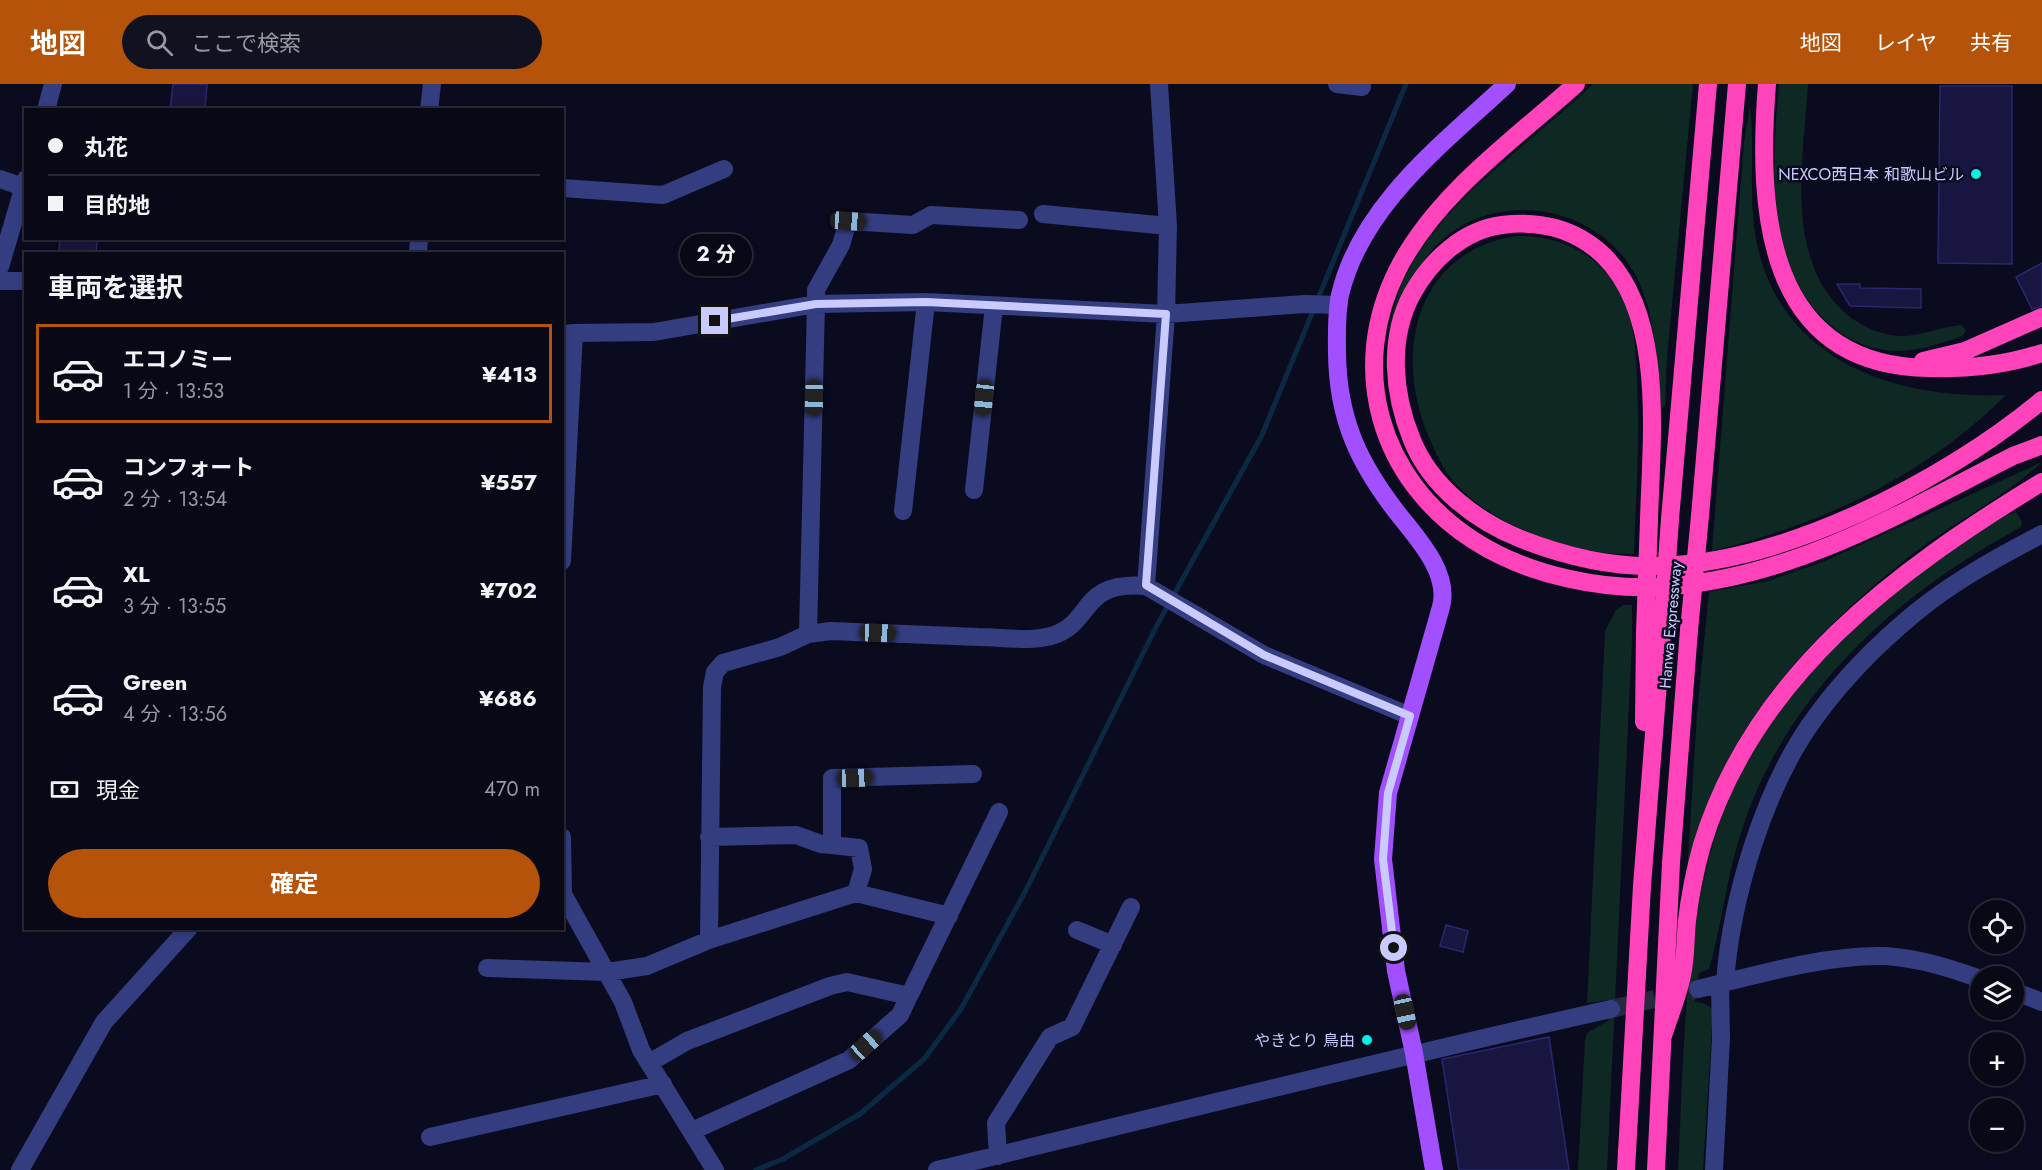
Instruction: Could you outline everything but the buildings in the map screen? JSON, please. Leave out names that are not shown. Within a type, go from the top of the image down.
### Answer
[{"type":"highway","points":[[1576,84],[1449,199],[1407,253],[1383,303],[1373,371],[1380,419],[1411,482],[1439,514],[1474,541],[1531,567],[1601,582],[1670,586],[1759,571],[1831,546],[2042,443]]},
{"type":"highway","name":"Hanwa Expressway","points":[[1626,1170],[1653,632],[1670,519],[1708,84]]},
{"type":"highway","name":"Hanwa Expressway","points":[[1656,1170],[1676,786],[1737,84]]},
{"type":"highway","points":[[1767,84],[1764,182],[1768,225],[1776,260],[1790,291],[1812,323],[1836,343],[1864,358],[1907,367],[1955,369],[1995,364],[2042,353]]},
{"type":"highway","points":[[1653,632],[1649,520],[1648,364],[1639,316],[1624,282],[1615,268],[1592,245],[1561,228],[1546,225],[1500,225],[1472,234],[1448,250],[1426,272],[1408,302],[1398,336],[1397,393],[1401,411],[1414,447],[1441,485],[1472,512],[1513,536],[1579,558],[1628,565],[1674,565],[1739,555],[1791,540],[1849,517],[1923,480],[1969,452],[2040,402]]},
{"type":"highway","points":[[1864,358],[1908,363],[1941,357],[1991,340],[2042,317]]},
{"type":"highway","points":[[1663,1036],[1682,974],[1687,919],[1700,852],[1720,796],[1749,741],[1793,681],[1866,605],[1919,561],[1994,511],[2042,484]]},
{"type":"main road","points":[[1434,1170],[1414,1053],[1396,970],[1383,859],[1388,793],[1443,600],[1442,585],[1419,540],[1367,470],[1350,436],[1338,379],[1331,304],[1385,206],[1424,162],[1507,84]]},
{"type":"street","points":[[47,108],[53,84]]},
{"type":"street","points":[[429,108],[432,84]]},
{"type":"street","points":[[1146,585],[1166,314],[1168,226],[1159,84]]},
{"type":"street","points":[[1337,84],[1362,87]]},
{"type":"street","points":[[564,188],[663,195],[724,170]]},
{"type":"street","points":[[0,179],[24,183],[0,267]]},
{"type":"street","points":[[1043,214],[1168,226]]},
{"type":"street","points":[[808,634],[816,290],[841,245],[848,221],[913,225],[931,215],[1019,220]]},
{"type":"street","points":[[0,281],[24,282]]},
{"type":"street","points":[[564,485],[568,334],[654,332],[816,304],[926,302],[1166,314],[1331,304]]},
{"type":"street","points":[[903,511],[926,302]]},
{"type":"street","points":[[974,490],[994,306]]},
{"type":"street","points":[[1714,1170],[1723,984],[1733,918],[1749,856],[1780,778],[1815,717],[1851,675],[1914,614],[1972,573],[2042,534]]},
{"type":"street","points":[[709,940],[712,687],[715,672],[723,663],[780,647],[808,634],[831,631],[1019,638],[1050,636],[1065,630],[1099,592],[1124,584],[1146,585],[1264,655],[1410,716]]},
{"type":"street","points":[[832,845],[832,778],[973,774]]},
{"type":"street","points":[[692,1131],[849,1060],[900,1015],[999,812]]},
{"type":"street","points":[[709,837],[796,836],[821,844],[859,848],[863,868],[856,893]]},
{"type":"street","points":[[487,968],[607,972],[647,966],[709,940],[856,893],[949,916]]},
{"type":"street","points":[[564,896],[623,1002],[641,1050],[715,1170]]},
{"type":"street","points":[[998,1156],[996,1123],[1050,1037],[1072,1027],[1131,907]]},
{"type":"street","points":[[20,1170],[105,1022],[187,930]]},
{"type":"street","points":[[1077,930],[1113,945]]},
{"type":"street","points":[[1698,990],[1834,960],[1880,956],[1914,960],[1970,976]]},
{"type":"street","points":[[649,1063],[687,1041],[830,986],[847,982],[909,996]]},
{"type":"street","points":[[2024,995],[2042,1002]]},
{"type":"street","points":[[937,1170],[1204,1107],[1414,1053],[1611,1009]]},
{"type":"street","points":[[430,1137],[663,1084]]},
{"type":"green space","points":[[1593,84],[1693,84],[1667,357],[1665,405],[1662,409],[1655,343],[1649,311],[1638,280],[1622,255],[1602,236],[1577,222],[1551,213],[1523,210],[1495,213],[1468,222],[1444,238],[1417,270],[1388,332],[1399,292],[1414,261],[1434,232],[1484,179]]},
{"type":"green space","points":[[1779,84],[1808,84],[1802,172],[1804,232],[1811,260],[1823,286],[1841,309],[1860,324],[1874,331],[1906,336],[1961,325],[1966,330],[1962,336],[1932,346],[1908,350],[1874,348],[1851,339],[1831,326],[1814,308],[1800,288],[1789,265],[1781,241],[1777,216],[1775,150]]},
{"type":"green space","points":[[1750,107],[1752,206],[1756,239],[1769,281],[1789,316],[1816,343],[1848,365],[1884,380],[1923,390],[1964,395],[2006,395],[1975,424],[1942,449],[1907,473],[1870,493],[1793,527],[1712,551],[1744,142]]},
{"type":"green space","points":[[1516,236],[1551,240],[1582,252],[1607,274],[1625,304],[1634,341],[1638,402],[1634,554],[1587,550],[1562,544],[1537,536],[1491,513],[1472,499],[1448,474],[1434,449],[1420,412],[1414,378],[1414,345],[1420,314],[1433,287],[1453,263],[1481,246]]},
{"type":"green space","points":[[2042,462],[2026,476],[1905,560],[1852,605],[1803,654],[1759,708],[1724,768],[1708,808],[1687,876],[1697,714],[1709,592],[1768,581],[1823,562]]},
{"type":"green space","points":[[2016,512],[2022,522],[2021,527],[1930,584],[1888,617],[1849,654],[1815,694],[1784,738],[1759,785],[1735,852],[1709,969],[1699,973],[1695,1002],[1703,1003],[1713,1009],[1703,1170],[1678,1170],[1685,1024],[1696,925],[1705,876],[1718,829],[1735,785],[1768,727],[1788,700],[1809,673],[1856,624],[1917,572],[2001,518]]},
{"type":"green space","points":[[1623,605],[1632,605],[1632,640],[1607,1170],[1578,1170],[1585,1041],[1587,1033],[1609,1020],[1610,1000],[1587,1003],[1605,631],[1616,610]]},
{"type":"waterway","points":[[756,1170],[783,1159],[860,1114],[924,1059],[961,1009],[1026,890],[1156,627],[1262,435],[1406,84]]},
{"type":"tunnel","points":[[1611,1009],[1698,989]]},
{"type":"place","name":"NEXCO西日本 和歌山ビル","points":[[1976,174]]},
{"type":"place","name":"やきとり 鳥由","points":[[1367,1040]]},
{"type":"route","points":[[715,321],[816,304],[926,302],[1166,314],[1146,585],[1264,655],[1410,716],[1388,793],[1383,859],[1394,948]]}]
